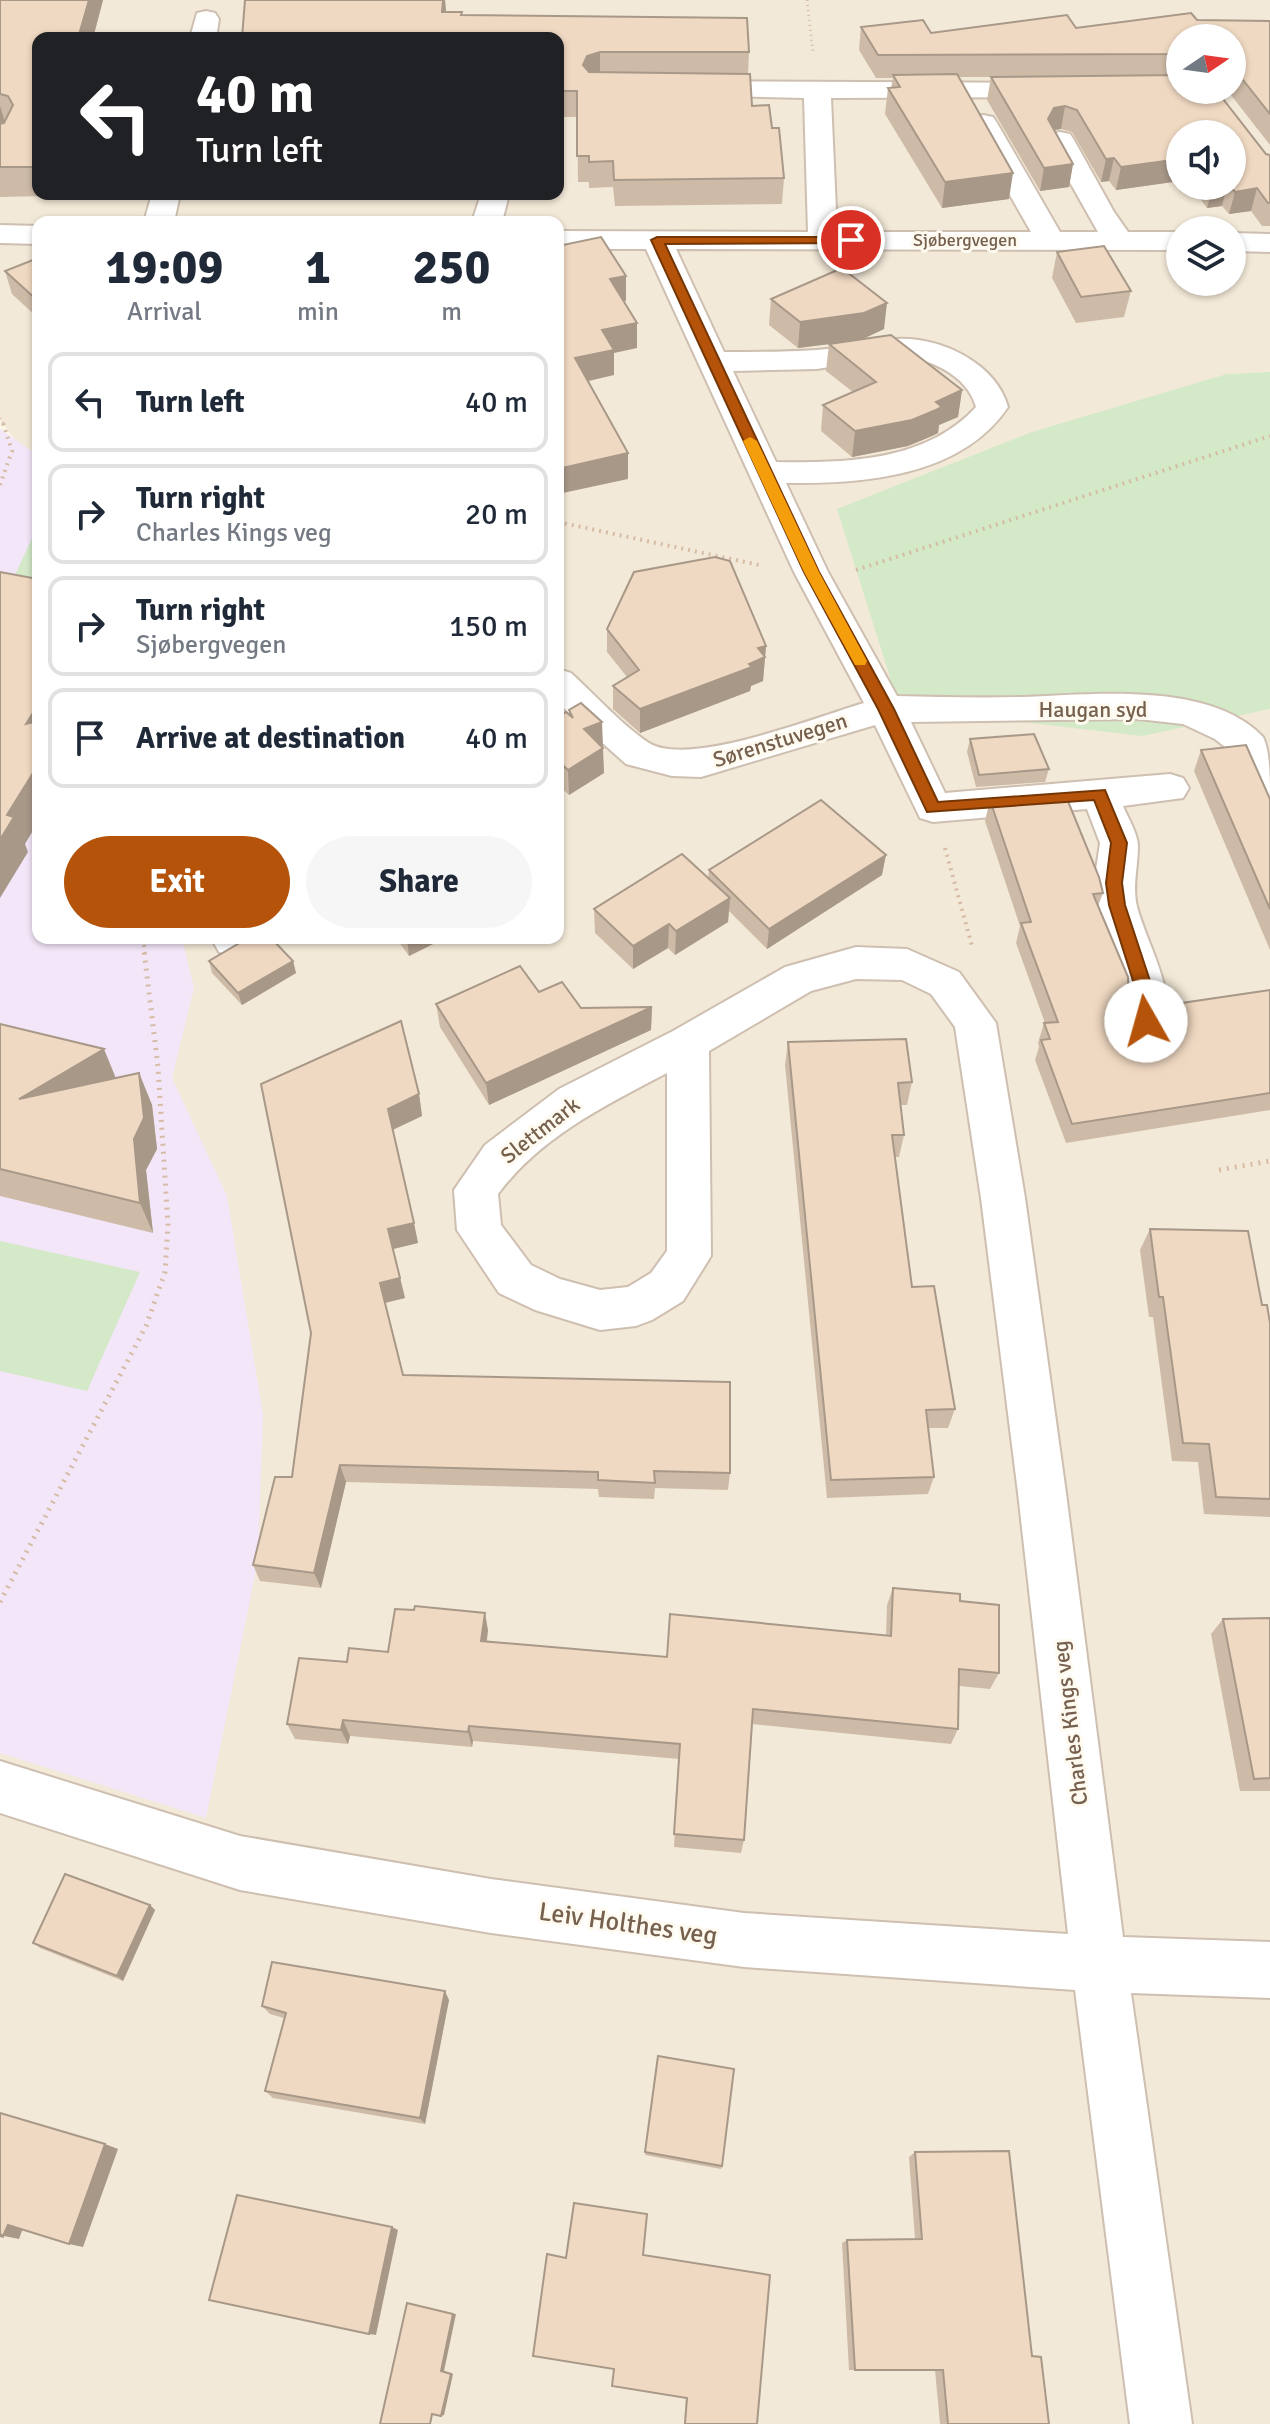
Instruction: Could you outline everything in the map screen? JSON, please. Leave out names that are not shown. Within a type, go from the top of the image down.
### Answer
[{"type":"street","points":[[662,89],[1072,88]]},
{"type":"street","points":[[964,89],[1050,240]]},
{"type":"street","points":[[817,90],[823,240]]},
{"type":"street","points":[[1060,140],[1100,214],[1119,240]]},
{"type":"street","points":[[0,234],[32,235]]},
{"type":"street","name":"Sjøbergvegen","points":[[564,240],[1166,241]]},
{"type":"street","points":[[657,240],[811,572],[886,709],[933,808],[1170,788]]},
{"type":"street","points":[[1246,242],[1270,243]]},
{"type":"street","points":[[715,361],[792,362],[909,348],[957,366],[983,383],[991,394],[992,407],[974,426],[932,453],[899,465],[828,473],[764,472]]},
{"type":"street","name":"Sørenstuvegen","points":[[564,687],[639,755],[672,763],[701,764],[737,755],[886,709]]},
{"type":"street","name":"Haugan syd","points":[[886,709],[964,711],[1138,706],[1189,712],[1228,730],[1250,747],[1270,783]]},
{"type":"street","points":[[1100,794],[1119,843],[1114,883],[1117,905],[1143,987],[1146,1021]]},
{"type":"street","name":"Slettmark","points":[[688,1043],[689,1256],[667,1287],[636,1306],[600,1310],[551,1296],[515,1279],[479,1230],[476,1190],[500,1158],[574,1101],[688,1043],[799,978],[856,963],[907,965],[945,983],[975,1023]]},
{"type":"street","name":"Charles Kings veg","points":[[975,1023],[1003,1198],[1099,1964],[1161,2424]]},
{"type":"street","name":"Leiv Holthes veg","points":[[0,1787],[240,1863],[491,1906],[744,1940],[1099,1964],[1270,1970]]},
{"type":"path","points":[[807,0],[817,90]]},
{"type":"path","points":[[0,418],[15,448],[0,485]]},
{"type":"path","points":[[564,523],[727,560],[811,572],[855,570],[1270,436]]},
{"type":"path","points":[[933,808],[966,915],[973,949],[975,1023]]},
{"type":"path","points":[[0,1602],[146,1326],[165,1272],[168,1225],[162,1130],[144,944]]},
{"type":"path","points":[[1219,1170],[1270,1161]]},
{"type":"shaded area","points":[[0,0],[1270,0],[1270,372],[1227,374],[889,674],[895,707],[1197,723],[1270,709],[1270,2424],[0,2424],[0,1348],[200,1323],[172,1071],[132,944],[564,944],[564,216],[32,216],[32,461],[0,420]]},
{"type":"shaded area","points":[[0,429],[32,451],[32,944],[183,944],[194,988],[172,1078],[227,1196],[263,1414],[258,1560],[206,1818],[0,1753]]},
{"type":"green space","points":[[1270,372],[1270,709],[1142,736],[895,707],[889,674],[837,509],[1032,432],[1227,374]]},
{"type":"green space","points":[[32,538],[32,578],[15,575]]},
{"type":"green space","points":[[0,1241],[140,1272],[87,1391],[0,1371]]},
{"type":"building","points":[[0,0],[89,0],[80,32],[32,32],[32,167],[0,167],[0,124],[4,123],[13,105],[8,96],[0,94]]},
{"type":"building","points":[[245,0],[443,0],[442,12],[462,12],[461,15],[747,18],[749,52],[600,52],[587,56],[583,65],[589,72],[750,74],[752,106],[769,105],[772,128],[779,128],[784,178],[614,180],[613,161],[589,162],[589,156],[577,156],[577,91],[564,91],[564,32],[242,32]]},
{"type":"building","points":[[1191,13],[1197,20],[1270,21],[1270,114],[1246,84],[1246,24],[1166,24],[1166,54],[878,55],[861,27],[923,20],[931,33],[1067,15],[1076,28]]},
{"type":"building","points":[[957,74],[1013,173],[945,182],[888,88],[900,87],[893,75]]},
{"type":"building","points":[[1166,75],[1166,104],[1227,104],[1239,120],[1166,120],[1166,161],[1121,167],[1114,158],[1106,159],[1077,110],[1065,106],[1054,108],[1048,119],[1073,164],[1044,168],[991,77]]},
{"type":"building","points":[[1246,128],[1270,155],[1270,203],[1257,188],[1246,190]]},
{"type":"building","points":[[601,237],[626,276],[610,279],[637,323],[602,330],[614,350],[575,358],[628,453],[564,468],[564,245]]},
{"type":"building","points":[[1104,246],[1131,291],[1081,297],[1057,252]]},
{"type":"building","points":[[32,260],[32,296],[5,271]]},
{"type":"building","points":[[842,268],[887,303],[864,313],[800,322],[771,299]]},
{"type":"building","points":[[891,335],[962,390],[936,402],[942,407],[912,420],[855,431],[823,405],[876,382],[829,344]]},
{"type":"building","points":[[715,557],[730,561],[766,646],[758,648],[765,657],[749,664],[752,667],[640,709],[613,686],[639,670],[607,629],[634,572]]},
{"type":"building","points":[[0,572],[32,578],[32,714],[26,724],[32,722],[32,775],[7,815],[14,817],[0,840]]},
{"type":"building","points":[[581,703],[602,722],[584,729],[603,748],[568,770],[564,766],[564,713],[573,718],[569,710]]},
{"type":"building","points":[[1034,734],[1049,769],[979,775],[970,739]]},
{"type":"building","points":[[1246,745],[1270,799],[1270,909],[1201,750]]},
{"type":"building","points":[[1065,794],[1099,877],[1103,893],[1093,894],[1128,977],[1129,1002],[1137,1016],[1154,1021],[1169,1016],[1175,1004],[1270,990],[1270,1093],[1072,1124],[1041,1040],[1050,1039],[1044,1023],[1058,1022],[1021,923],[1031,922],[990,800]]},
{"type":"building","points":[[821,800],[886,855],[769,929],[709,870]]},
{"type":"building","points":[[682,854],[730,898],[676,931],[669,924],[633,946],[594,909]]},
{"type":"building","points":[[238,944],[277,944],[293,961],[238,993],[209,961]]},
{"type":"building","points":[[520,966],[539,992],[562,982],[581,1008],[652,1007],[486,1083],[436,1004]]},
{"type":"building","points":[[401,1021],[419,1094],[388,1109],[414,1223],[388,1229],[400,1278],[380,1283],[403,1375],[730,1382],[730,1473],[654,1471],[655,1483],[598,1480],[598,1472],[340,1465],[314,1573],[253,1565],[275,1477],[292,1477],[311,1333],[261,1084]]},
{"type":"building","points":[[0,1024],[104,1049],[19,1099],[139,1073],[144,1118],[134,1139],[140,1203],[0,1169]]},
{"type":"building","points":[[906,1039],[912,1082],[898,1083],[904,1135],[892,1135],[912,1287],[934,1286],[955,1409],[926,1410],[934,1477],[831,1480],[788,1042]]},
{"type":"building","points":[[1150,1229],[1248,1231],[1262,1305],[1267,1305],[1270,1323],[1270,1499],[1216,1497],[1209,1444],[1183,1443],[1163,1297],[1159,1297]]},
{"type":"building","points":[[893,1588],[960,1594],[960,1601],[999,1605],[999,1673],[959,1669],[958,1729],[753,1709],[744,1840],[674,1834],[680,1744],[469,1726],[468,1732],[343,1720],[341,1730],[287,1724],[299,1658],[347,1662],[349,1648],[388,1652],[395,1609],[414,1610],[415,1606],[485,1613],[481,1641],[667,1657],[670,1614],[891,1636]]},
{"type":"building","points":[[1270,1618],[1270,1778],[1254,1779],[1223,1619]]},
{"type":"building","points":[[65,1874],[150,1905],[117,1976],[33,1943]]},
{"type":"building","points":[[272,1962],[445,1991],[420,2118],[265,2091],[286,2013],[262,2006]]},
{"type":"building","points":[[658,2056],[734,2069],[722,2166],[645,2152]]},
{"type":"building","points":[[0,2113],[105,2144],[69,2244],[8,2225],[3,2236],[0,2234]]},
{"type":"building","points":[[1009,2151],[1032,2356],[1041,2357],[1049,2424],[948,2424],[943,2370],[855,2370],[847,2240],[922,2239],[915,2152]]},
{"type":"building","points":[[237,2195],[392,2227],[369,2334],[209,2300]]},
{"type":"building","points":[[574,2203],[647,2214],[643,2255],[770,2275],[757,2424],[685,2424],[687,2398],[612,2386],[614,2369],[533,2356],[547,2254],[566,2258]]},
{"type":"building","points":[[407,2303],[453,2314],[441,2371],[451,2374],[441,2416],[432,2414],[430,2424],[380,2424]]},
{"type":"slow traffic","points":[[750,441],[811,572],[860,661]]},
{"type":"route","points":[[851,240],[657,240],[811,572],[886,709],[933,808],[1100,794],[1119,843],[1114,883],[1117,905],[1143,987],[1146,1021]]}]
